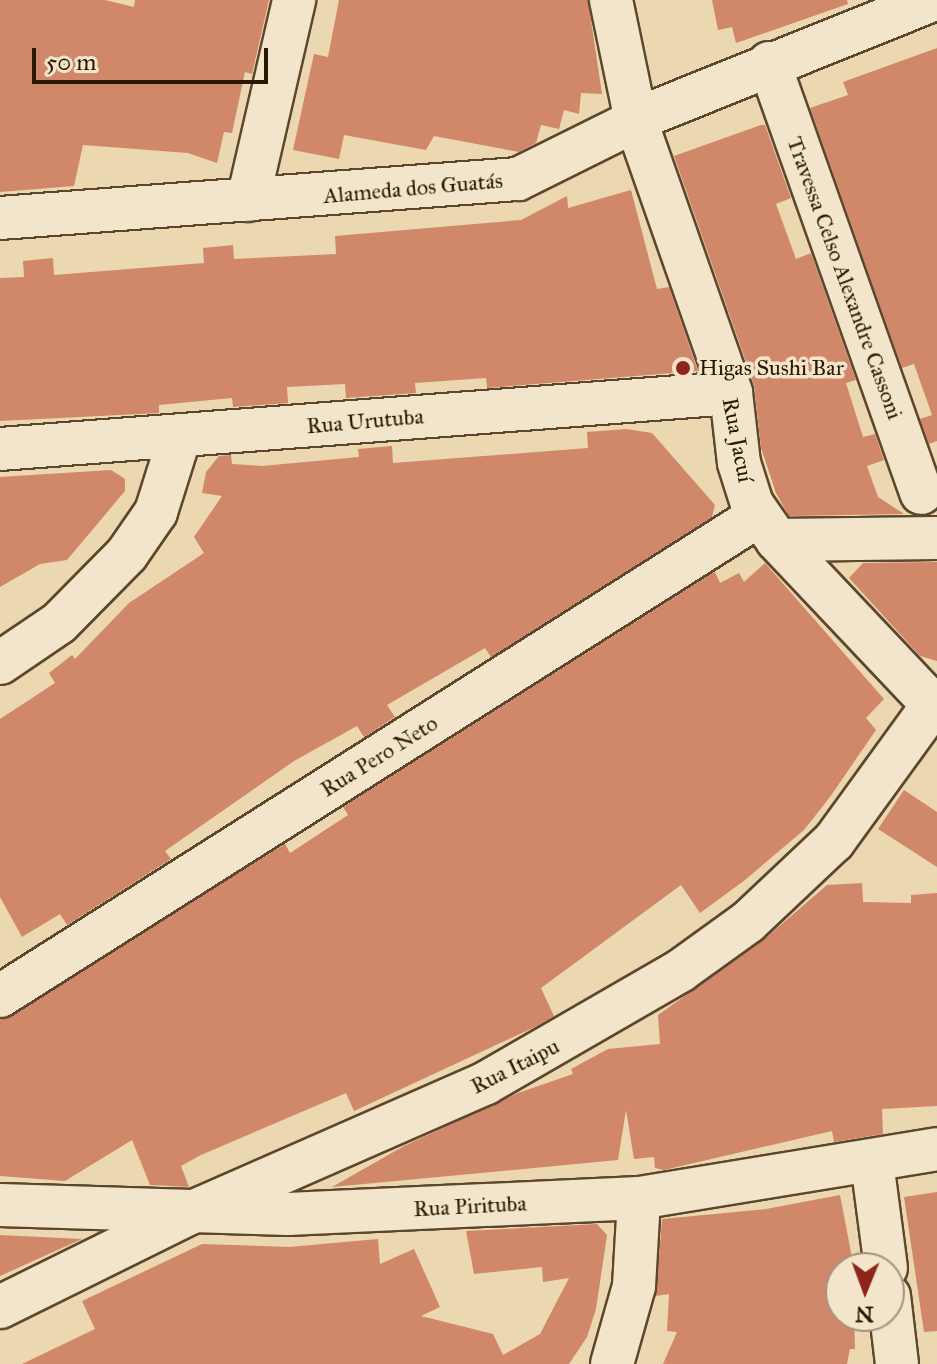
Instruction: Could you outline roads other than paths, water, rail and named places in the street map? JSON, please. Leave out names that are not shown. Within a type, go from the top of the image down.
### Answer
[{"type":"street","points":[[248,200],[294,0]]},
{"type":"street","name":"Rua Jacuí","points":[[611,0],[636,121],[731,393],[739,463],[768,528],[934,702]]},
{"type":"street","name":"Alameda dos Guatás","points":[[0,218],[518,179],[636,121],[769,63],[933,0]]},
{"type":"street","name":"Travessa Celso Alexandre Cassoni","points":[[769,63],[921,493]]},
{"type":"street","name":"Rua Urutuba","points":[[0,449],[731,393]]},
{"type":"street","points":[[0,663],[59,623],[127,554],[156,512],[180,436]]},
{"type":"street","points":[[768,528],[937,538]]},
{"type":"street","name":"Rua Pero Neto","points":[[0,996],[768,528]]},
{"type":"street","name":"Rua Itaipu","points":[[0,1307],[190,1213],[486,1083],[680,971],[748,922],[834,841],[934,702]]},
{"type":"street","name":"Rua Pirituba","points":[[0,1205],[288,1214],[639,1198],[937,1149]]},
{"type":"street","points":[[872,1162],[884,1252]]},
{"type":"street","points":[[612,1364],[634,1286],[639,1198]]},
{"type":"street","points":[[893,1332],[897,1364]]},
{"type":"place","name":"Higas Sushi Bar","points":[[683,368]]}]
